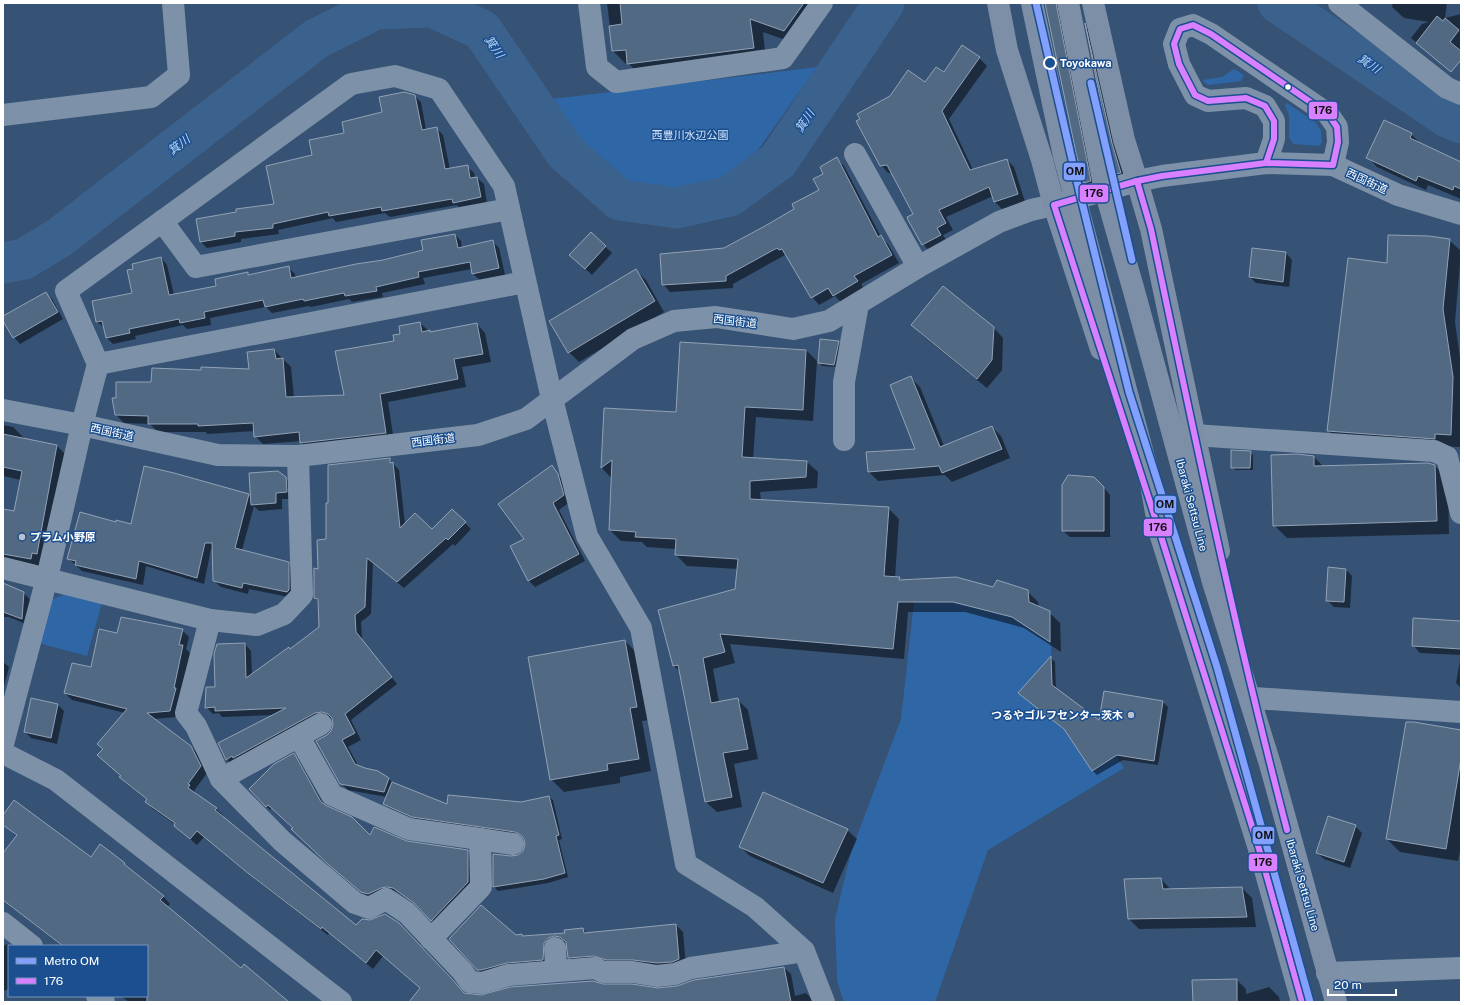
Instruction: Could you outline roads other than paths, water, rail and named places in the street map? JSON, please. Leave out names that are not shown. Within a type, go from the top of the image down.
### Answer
[{"type":"main road","points":[[998,3],[1007,50],[1042,160],[1054,205],[1258,844],[1302,1002]]},
{"type":"main road","points":[[1032,3],[1064,156],[1147,470],[1159,530]]},
{"type":"main road","name":"Ibaraki Settsu Line","points":[[1068,3],[1104,190],[1134,291],[1217,596],[1270,764],[1336,1002]]},
{"type":"main road","points":[[1093,3],[1124,140],[1151,230],[1215,533],[1270,764]]},
{"type":"street","points":[[3,115],[151,97],[179,75],[173,3]]},
{"type":"street","points":[[589,3],[597,67],[616,82],[783,58],[822,3]]},
{"type":"street","points":[[1339,3],[1447,88],[1461,94]]},
{"type":"street","points":[[1266,163],[1274,139],[1274,121],[1264,106],[1246,98],[1208,101],[1195,95],[1179,64],[1174,44],[1180,29],[1193,25],[1211,34],[1328,114],[1337,127],[1338,142],[1333,165]]},
{"type":"street","points":[[3,744],[47,578],[82,425],[98,364],[66,291],[350,84],[395,76],[439,90],[504,186],[552,399],[587,536],[641,628],[686,864],[755,907],[804,951],[824,1002]]},
{"type":"street","points":[[855,154],[918,267]]},
{"type":"street","name":"西国街道","points":[[3,410],[82,425],[218,455],[298,456],[478,435],[526,419],[633,339],[674,321],[716,317],[793,329],[829,321],[918,267],[999,222],[1031,210],[1076,199],[1137,181],[1162,176],[1266,163],[1333,165],[1398,196],[1461,214]]},
{"type":"street","points":[[162,221],[196,267],[509,209]]},
{"type":"street","points":[[98,364],[525,282]]},
{"type":"street","points":[[844,440],[844,382],[858,304]]},
{"type":"street","points":[[1194,436],[1434,451],[1447,457],[1461,513]]},
{"type":"street","points":[[3,568],[210,620],[257,625],[284,614],[302,595],[298,456]]},
{"type":"street","points":[[210,620],[186,712],[196,726],[221,779],[282,841],[355,903],[369,908],[386,899],[406,913],[462,971],[470,982],[482,983],[508,975],[595,968],[603,972],[633,972],[657,976],[675,974],[691,968],[804,951]]},
{"type":"street","points":[[1254,698],[1461,712]]},
{"type":"street","points":[[221,779],[321,724]]},
{"type":"street","points":[[299,737],[332,795],[408,829],[513,844]]},
{"type":"street","points":[[3,753],[56,780],[341,1002]]},
{"type":"street","points":[[431,938],[481,888],[480,840]]},
{"type":"street","points":[[3,923],[31,945]]},
{"type":"street","points":[[555,948],[556,971]]},
{"type":"street","points":[[1327,972],[1461,968]]},
{"type":"waterway","name":"箕川","points":[[3,263],[24,259],[60,237],[316,39],[376,9],[432,7],[482,30],[565,152],[620,200],[677,208],[730,196],[778,161],[884,3]]},
{"type":"waterway","name":"箕川","points":[[1278,3],[1447,117],[1461,123]]},
{"type":"metro line","name":"OM","points":[[1036,3],[1079,190],[1129,392],[1217,667],[1310,1002]]},
{"type":"metro line","name":"OM","points":[[1091,83],[1132,260]]},
{"type":"place","name":"Toyokawa","points":[[1050,63]]},
{"type":"place","name":"プラム小野原","points":[[22,537]]},
{"type":"place","name":"つるやゴルフセンター茨木","points":[[1131,715]]},
{"type":"park label","name":"西豊川水辺公園","points":[[690,135]]}]
